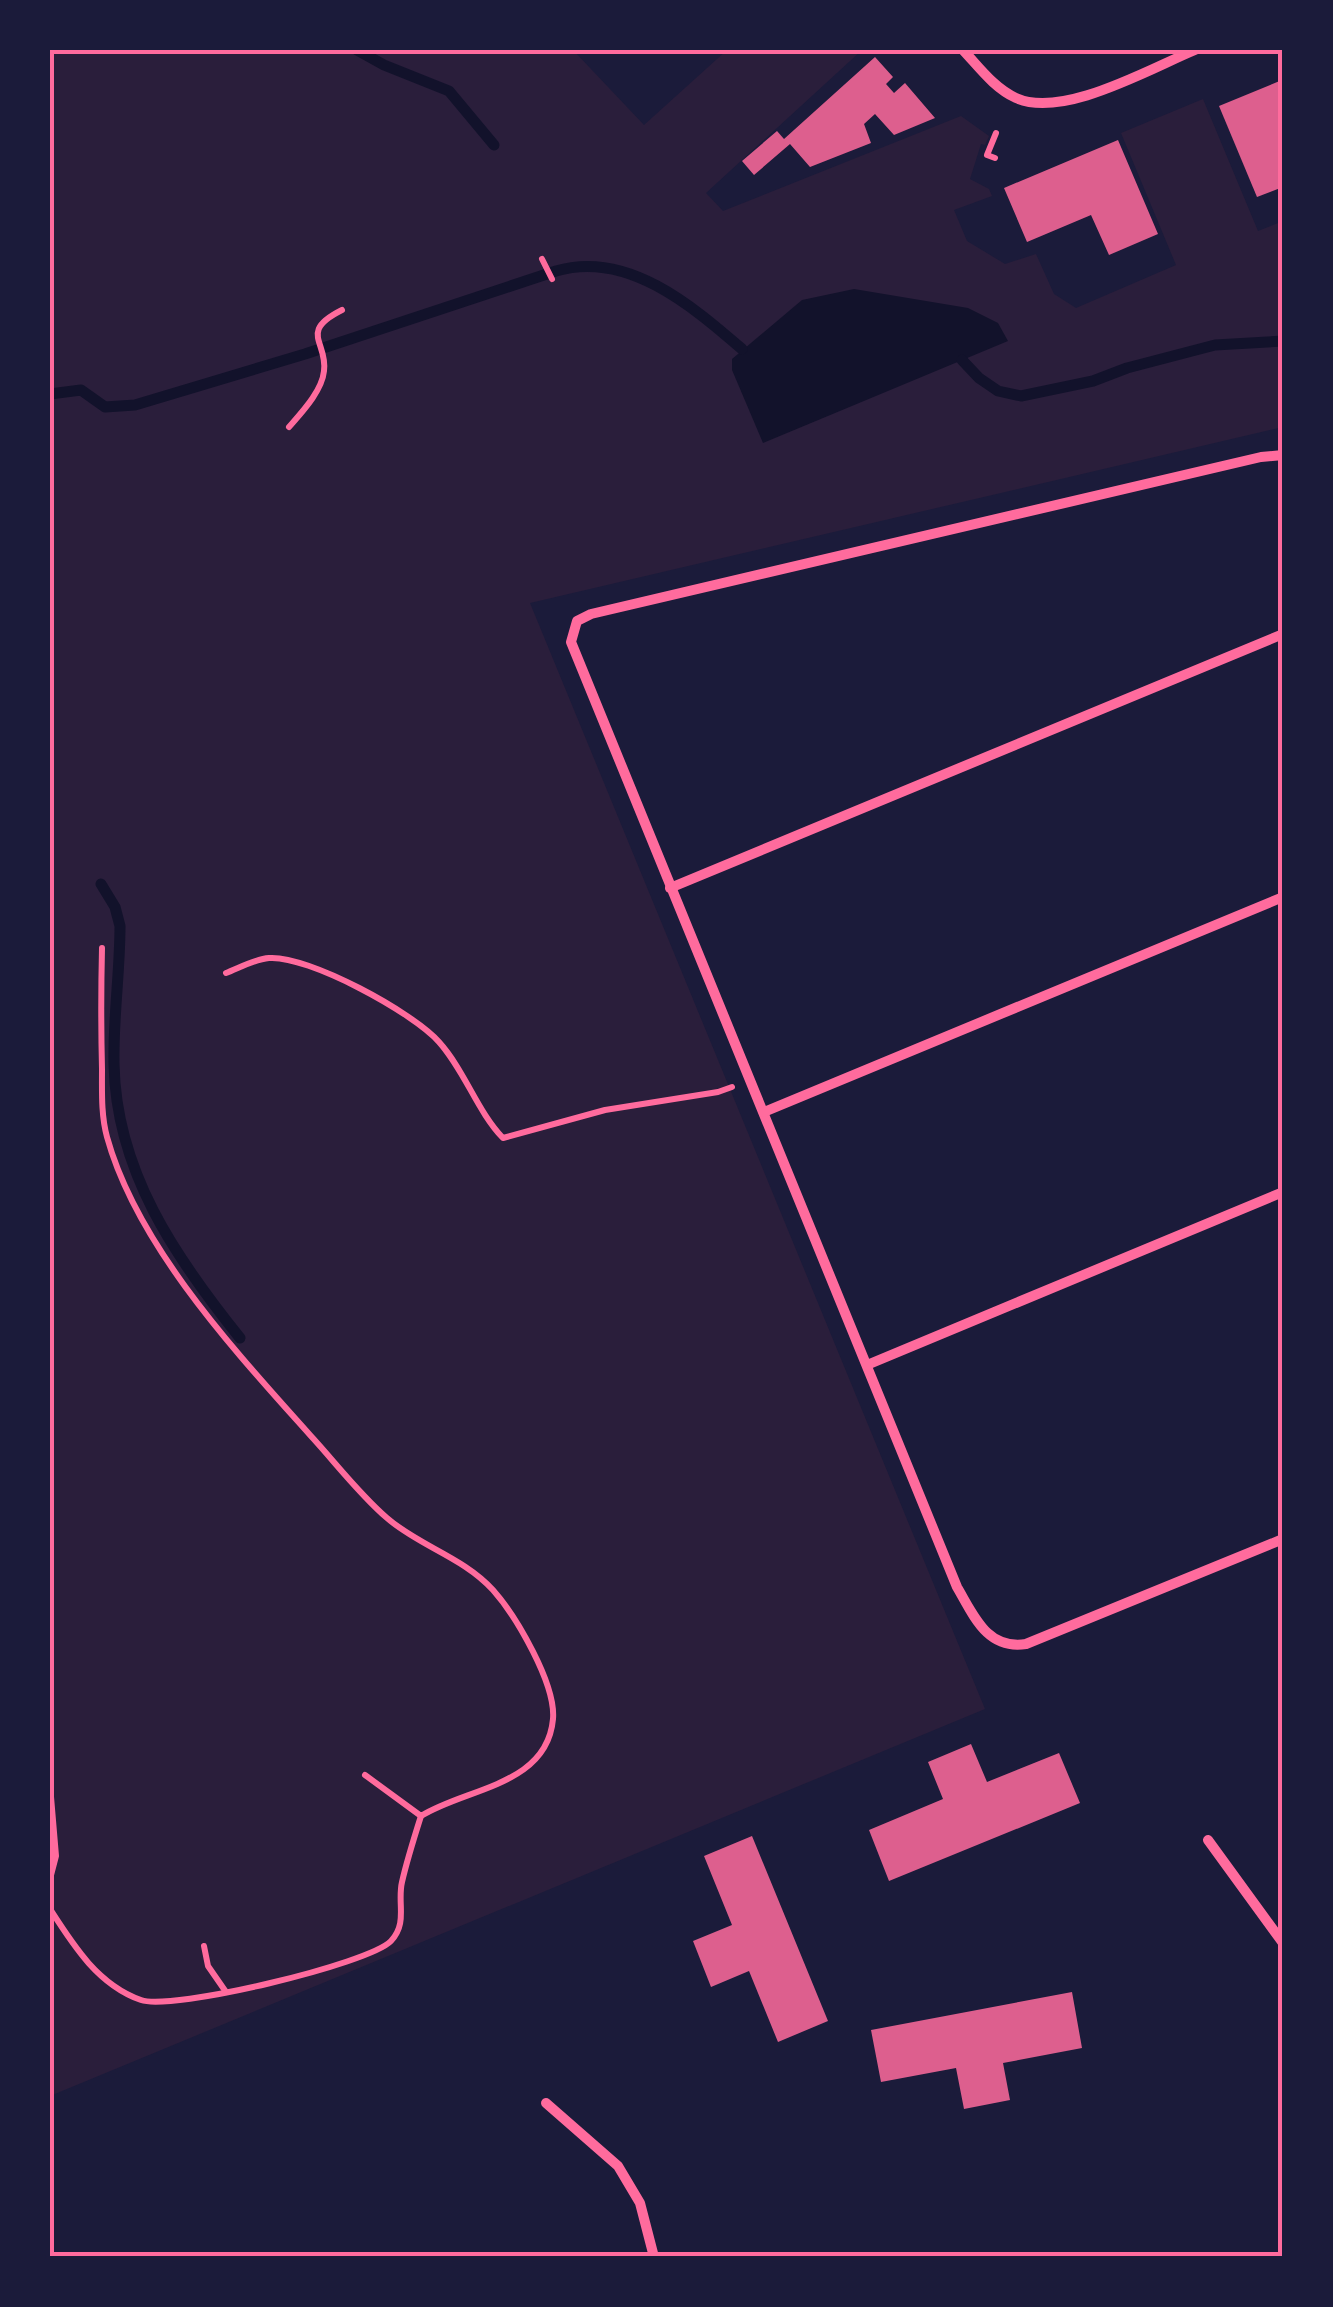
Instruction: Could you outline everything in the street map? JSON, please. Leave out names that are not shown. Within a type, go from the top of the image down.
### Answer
[{"type":"street","points":[[963,50],[1005,92],[1024,101],[1046,104],[1077,99],[1195,50]]},
{"type":"street","points":[[1283,454],[1261,456],[591,614],[577,621],[571,642],[957,1587],[978,1624],[1001,1644],[1026,1644],[1283,1539]]},
{"type":"street","points":[[670,888],[1283,634]]},
{"type":"street","points":[[764,1112],[1283,897]]},
{"type":"street","points":[[866,1365],[1283,1192]]},
{"type":"street","points":[[1208,1840],[1283,1942]]},
{"type":"street","points":[[546,2102],[618,2166],[640,2203],[654,2257]]},
{"type":"path","points":[[995,158],[987,155],[996,133]]},
{"type":"path","points":[[542,260],[552,280]]},
{"type":"path","points":[[289,427],[323,377],[324,364],[317,342],[322,325],[342,310]]},
{"type":"path","points":[[50,1909],[94,1969],[129,1995],[156,2003],[226,1992],[362,1958],[390,1943],[400,1927],[400,1889],[420,1816],[462,1796],[502,1784],[528,1766],[546,1746],[554,1716],[530,1648],[493,1590],[458,1561],[385,1517],[251,1372],[195,1298],[147,1224],[107,1137],[101,1100],[102,948]]},
{"type":"path","points":[[226,973],[271,958],[303,962],[354,984],[436,1039],[463,1074],[502,1138],[605,1110],[733,1087]]},
{"type":"path","points":[[365,1775],[420,1816]]},
{"type":"path","points":[[50,1785],[56,1856],[50,1879]]},
{"type":"path","points":[[204,1946],[208,1966],[226,1992]]},
{"type":"shaded area","points":[[50,50],[573,50],[644,125],[727,50],[862,50],[706,193],[723,211],[961,116],[989,136],[985,145],[981,144],[970,179],[989,189],[992,196],[954,210],[967,241],[1005,264],[1036,254],[1054,294],[1076,308],[1176,265],[1121,133],[1203,99],[1258,231],[1283,221],[1283,427],[530,603],[985,1709],[50,2096]]},
{"type":"shaded area","points":[[854,289],[968,308],[998,323],[1008,341],[763,443],[732,370],[732,359],[802,300]]},
{"type":"building","points":[[875,57],[893,77],[886,84],[894,93],[905,83],[935,118],[894,135],[875,114],[864,124],[871,143],[810,167],[790,144],[754,175],[742,161],[777,131],[784,139]]},
{"type":"building","points":[[1282,80],[1283,187],[1257,197],[1219,106]]},
{"type":"building","points":[[1118,140],[1158,234],[1109,255],[1091,215],[1027,242],[1004,188]]},
{"type":"building","points":[[971,1744],[987,1782],[1059,1753],[1080,1803],[889,1881],[869,1830],[943,1799],[928,1762]]},
{"type":"building","points":[[752,1836],[828,2021],[778,2042],[749,1971],[711,1987],[693,1941],[732,1925],[704,1856]]},
{"type":"building","points":[[1072,1992],[1082,2048],[1003,2063],[1010,2100],[964,2109],[956,2068],[881,2082],[871,2030]]},
{"type":"waterway","points":[[357,50],[449,91],[494,145]]},
{"type":"waterway","points":[[50,394],[81,390],[105,407],[135,405],[556,271],[582,267],[608,268],[656,286],[701,315],[742,349]]},
{"type":"waterway","points":[[962,360],[998,391],[1021,396],[1093,381],[1215,345],[1283,341]]},
{"type":"waterway","points":[[101,884],[115,907],[120,926],[114,1064],[125,1141],[153,1211],[172,1244],[240,1338]]}]
